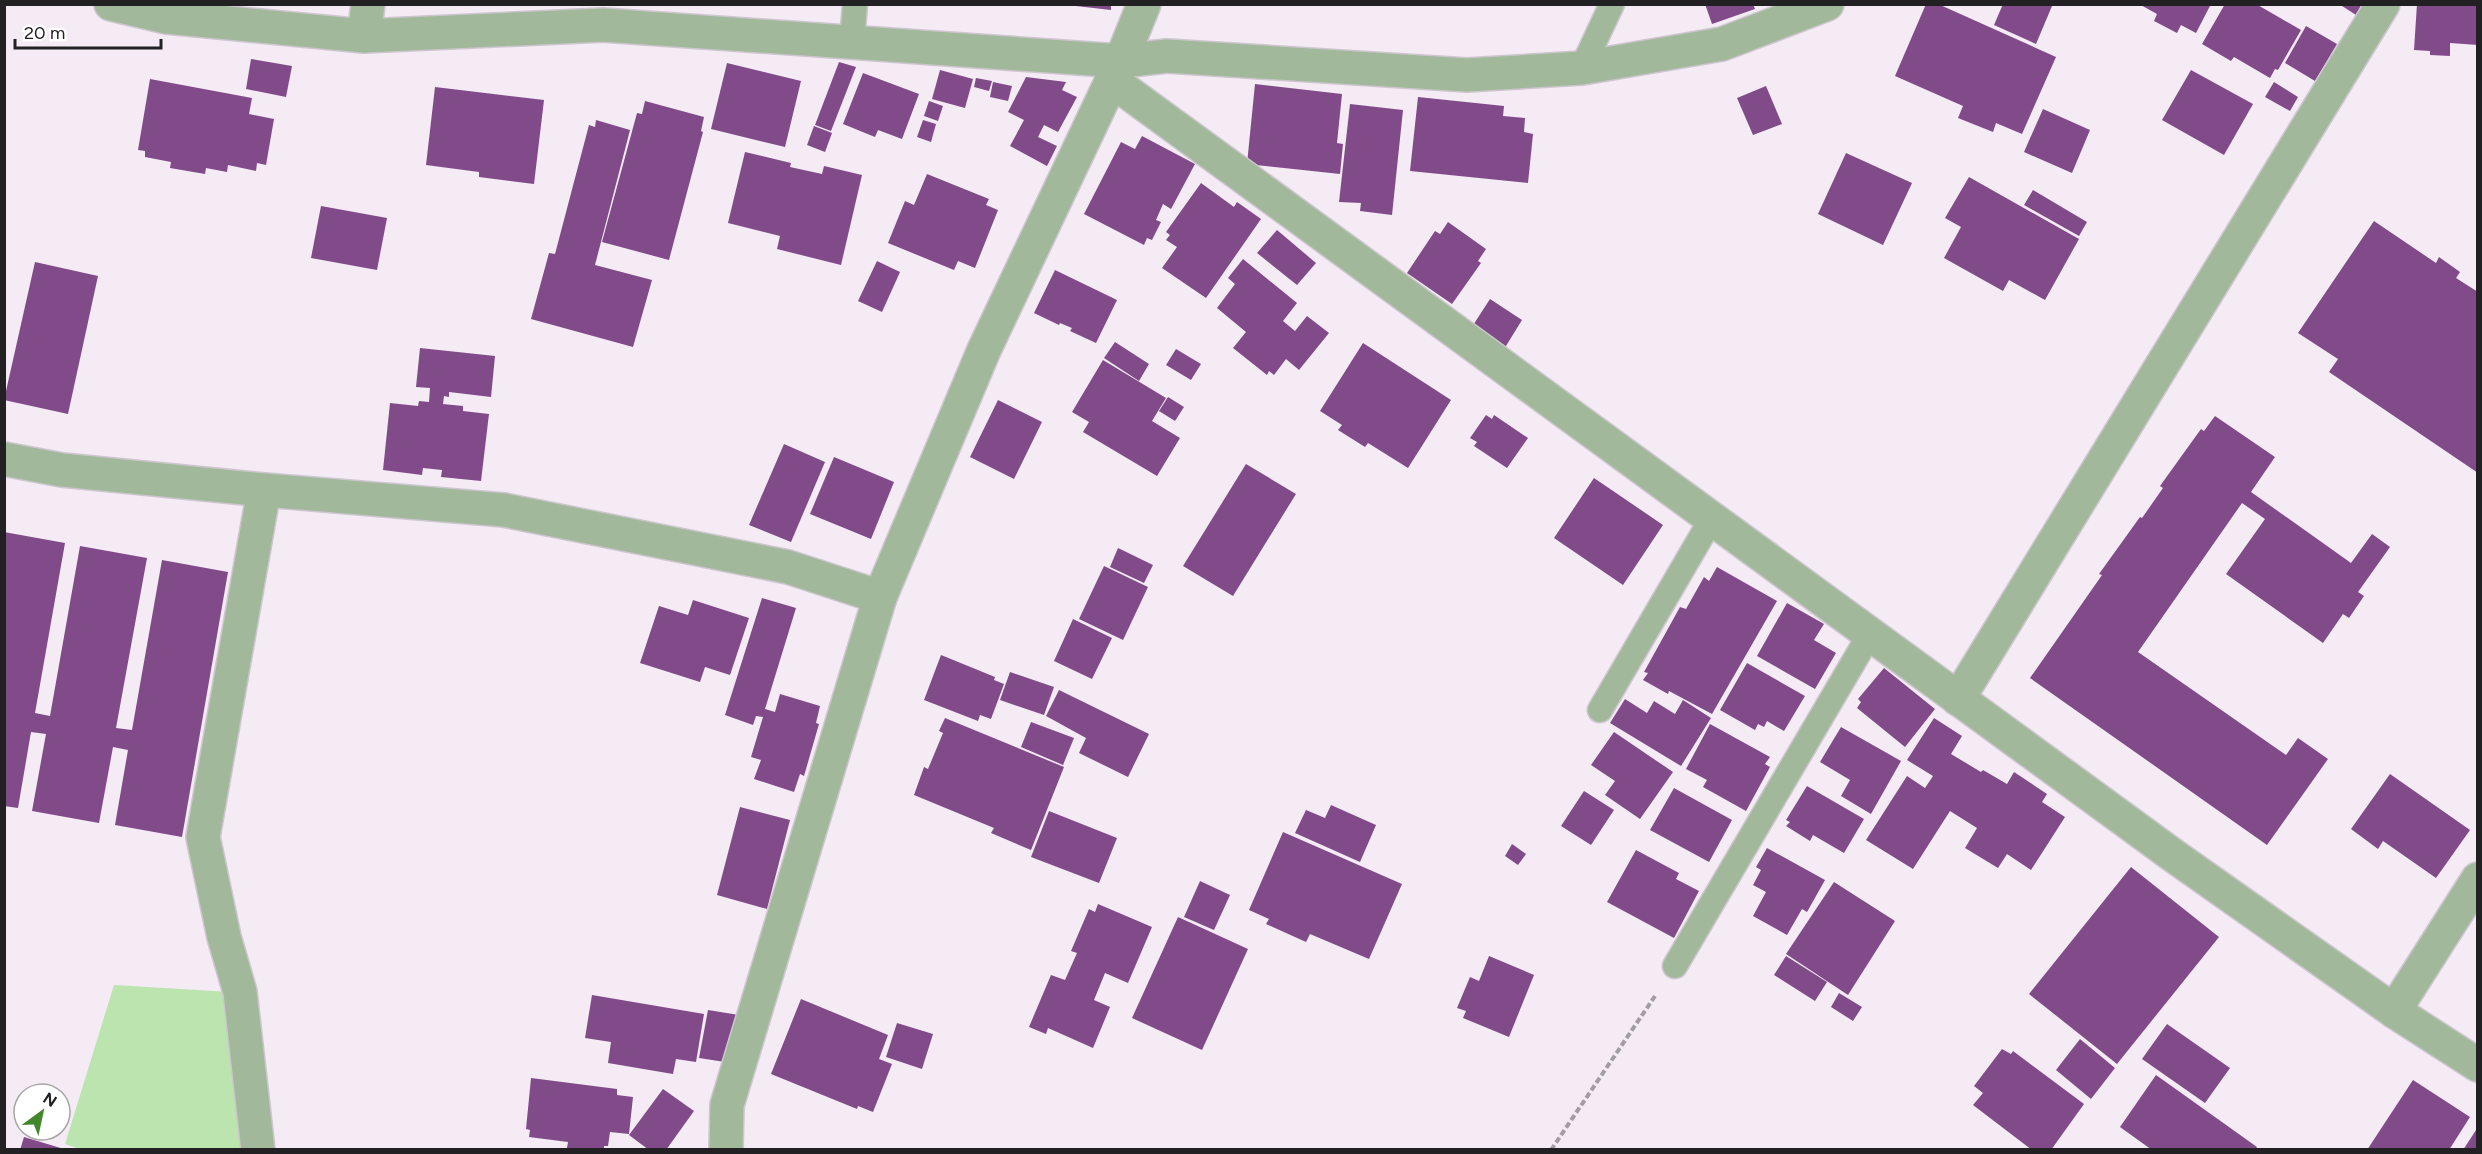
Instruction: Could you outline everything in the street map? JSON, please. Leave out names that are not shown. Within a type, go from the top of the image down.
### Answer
[{"type":"street","points":[[111,4],[166,17],[366,20],[604,15],[1116,70],[1167,56],[1467,75],[1582,68],[1722,44],[1827,4]]},
{"type":"street","points":[[726,1149],[727,1105],[880,597],[984,350],[1116,70],[1144,4]]},
{"type":"street","points":[[1958,699],[2383,4]]},
{"type":"street","points":[[1116,70],[1711,520],[2174,856],[2394,1011],[2478,1065]]},
{"type":"street","points":[[4,459],[62,470],[504,510],[788,567],[880,597]]},
{"type":"street","points":[[258,1149],[240,992],[224,937],[203,837],[264,490]]},
{"type":"street","points":[[2394,1011],[2478,879]]},
{"type":"lane","points":[[852,41],[855,4]]},
{"type":"lane","points":[[1582,68],[1612,4]]},
{"type":"lane","points":[[1600,710],[1711,520]]},
{"type":"lane","points":[[1675,966],[1870,634]]},
{"type":"path","points":[[1551,1149],[1675,966]]},
{"type":"green space","points":[[114,985],[231,992],[245,1149],[83,1150],[65,1144],[72,1142],[72,1121]]},
{"type":"building","points":[[1705,4],[1753,4],[1755,9],[1712,24]]},
{"type":"building","points":[[1926,4],[1938,4],[2056,57],[2022,134],[1996,123],[1993,132],[1958,118],[1963,106],[1895,76]]},
{"type":"building","points":[[2003,4],[2052,6],[2036,44],[1994,25]]},
{"type":"building","points":[[2139,4],[2211,4],[2196,33],[2181,25],[2177,33],[2154,21],[2157,14]]},
{"type":"building","points":[[2225,4],[2256,4],[2301,30],[2278,70],[2275,69],[2270,78],[2234,57],[2231,61],[2202,44]]},
{"type":"building","points":[[2339,4],[2362,4],[2356,15]]},
{"type":"building","points":[[2417,4],[2478,4],[2478,45],[2450,43],[2450,56],[2430,55],[2430,51],[2414,50]]},
{"type":"building","points":[[1067,5],[1111,5],[1111,10]]},
{"type":"building","points":[[2306,26],[2337,44],[2315,81],[2285,63]]},
{"type":"building","points":[[251,59],[292,66],[286,97],[246,89]]},
{"type":"building","points":[[839,62],[856,67],[831,131],[815,125]]},
{"type":"building","points":[[727,63],[801,81],[785,147],[711,129]]},
{"type":"building","points":[[940,70],[973,79],[965,108],[932,99]]},
{"type":"building","points":[[2191,70],[2253,104],[2224,155],[2162,120]]},
{"type":"building","points":[[863,73],[919,94],[902,139],[878,130],[875,137],[843,124]]},
{"type":"building","points":[[1026,77],[1066,82],[1062,90],[1077,97],[1058,132],[1044,125],[1038,137],[1057,146],[1047,166],[1010,146],[1024,120],[1008,112]]},
{"type":"building","points":[[976,78],[992,81],[989,91],[974,87]]},
{"type":"building","points":[[150,79],[252,98],[249,114],[274,119],[266,165],[257,163],[256,171],[228,165],[227,172],[206,168],[205,174],[170,168],[171,162],[145,157],[145,151],[138,150]]},
{"type":"building","points":[[993,82],[1012,86],[1008,101],[990,97]]},
{"type":"building","points":[[2274,82],[2298,97],[2290,111],[2265,97]]},
{"type":"building","points":[[1255,84],[1342,94],[1337,143],[1343,144],[1340,174],[1247,164]]},
{"type":"building","points":[[1766,86],[1782,124],[1753,135],[1737,98]]},
{"type":"building","points":[[435,87],[544,100],[534,184],[479,177],[479,172],[426,165]]},
{"type":"building","points":[[1418,97],[1504,106],[1503,116],[1525,118],[1524,132],[1533,134],[1528,183],[1410,171]]},
{"type":"building","points":[[645,101],[704,117],[701,131],[703,132],[669,260],[602,242],[637,113],[642,114]]},
{"type":"building","points":[[929,101],[943,106],[938,121],[924,116]]},
{"type":"building","points":[[1350,104],[1403,110],[1392,215],[1360,211],[1361,203],[1339,202]]},
{"type":"building","points":[[2043,109],[2090,130],[2072,173],[2024,152]]},
{"type":"building","points":[[596,120],[630,130],[595,265],[652,280],[633,347],[531,319],[549,253],[555,254],[589,125],[595,127]]},
{"type":"building","points":[[923,120],[936,124],[931,142],[917,137]]},
{"type":"building","points":[[814,126],[832,133],[825,152],[807,145]]},
{"type":"building","points":[[1142,136],[1195,164],[1171,209],[1163,204],[1156,220],[1161,222],[1152,240],[1147,238],[1144,245],[1084,214],[1121,142],[1135,149]]},
{"type":"building","points":[[745,152],[791,163],[790,167],[822,174],[824,166],[862,175],[841,265],[777,249],[780,236],[728,223]]},
{"type":"building","points":[[1846,153],[1912,183],[1883,245],[1818,214]]},
{"type":"building","points":[[927,174],[989,199],[986,205],[998,210],[975,268],[958,261],[954,270],[888,243],[905,201],[914,205]]},
{"type":"building","points":[[1969,177],[2079,239],[2045,300],[2009,280],[2003,291],[1944,258],[1961,227],[1945,218]]},
{"type":"building","points":[[1201,183],[1234,207],[1237,202],[1261,219],[1206,298],[1162,268],[1177,247],[1166,240],[1170,235],[1166,232]]},
{"type":"building","points":[[2033,190],[2087,222],[2079,236],[2024,205]]},
{"type":"building","points":[[321,206],[387,218],[377,270],[311,258]]},
{"type":"building","points":[[2374,221],[2436,263],[2439,257],[2460,272],[2456,278],[2478,292],[2478,473],[2329,372],[2338,359],[2298,333]]},
{"type":"building","points":[[1448,222],[1486,249],[1478,261],[1481,263],[1452,304],[1407,273],[1435,231],[1440,234]]},
{"type":"building","points":[[1277,230],[1316,263],[1297,285],[1257,253]]},
{"type":"building","points":[[1243,259],[1297,303],[1283,321],[1295,331],[1307,316],[1329,333],[1299,370],[1286,359],[1274,375],[1269,371],[1267,375],[1233,348],[1246,332],[1217,308],[1235,284],[1228,278]]},
{"type":"building","points":[[877,261],[900,272],[882,312],[858,301]]},
{"type":"building","points":[[35,262],[98,276],[68,414],[4,400]]},
{"type":"building","points":[[1055,270],[1117,300],[1096,343],[1070,331],[1072,328],[1060,323],[1059,325],[1034,313]]},
{"type":"building","points":[[1490,299],[1522,320],[1501,354],[1468,333]]},
{"type":"building","points":[[1115,342],[1149,364],[1139,381],[1104,358]]},
{"type":"building","points":[[1363,343],[1451,400],[1408,468],[1368,443],[1365,447],[1338,430],[1342,425],[1320,411]]},
{"type":"building","points":[[420,348],[495,356],[491,397],[449,392],[449,397],[444,396],[443,404],[463,406],[463,411],[489,414],[481,481],[441,477],[442,470],[423,468],[422,475],[383,470],[390,403],[418,406],[419,401],[429,402],[430,388],[416,387]]},
{"type":"building","points":[[1176,349],[1201,364],[1191,380],[1166,365]]},
{"type":"building","points":[[1103,360],[1166,398],[1152,421],[1180,438],[1157,476],[1083,432],[1089,422],[1072,412]]},
{"type":"building","points":[[1168,397],[1184,407],[1175,421],[1159,411]]},
{"type":"building","points":[[998,400],[1042,422],[1014,479],[970,457]]},
{"type":"building","points":[[1486,415],[1492,419],[1494,415],[1528,438],[1507,468],[1474,446],[1477,442],[1470,438]]},
{"type":"building","points":[[2215,416],[2275,457],[2251,492],[2351,563],[2372,534],[2390,547],[2358,592],[2364,596],[2349,618],[2343,614],[2323,643],[2226,574],[2265,519],[2242,503],[2138,652],[2286,755],[2298,738],[2328,759],[2267,845],[2030,678],[2102,575],[2099,574],[2163,488],[2160,486],[2201,429],[2204,431]]},
{"type":"building","points":[[784,444],[825,462],[791,542],[749,525]]},
{"type":"building","points":[[834,457],[894,482],[871,539],[810,514]]},
{"type":"building","points":[[1246,464],[1296,494],[1233,596],[1183,566]]},
{"type":"building","points":[[1594,478],[1663,525],[1623,585],[1554,538]]},
{"type":"building","points":[[4,532],[65,543],[35,713],[50,716],[80,546],[147,558],[116,728],[132,730],[162,560],[228,572],[182,837],[115,825],[128,750],[113,747],[99,823],[32,811],[46,734],[31,732],[18,808],[4,806]]},
{"type":"building","points":[[1118,548],[1153,565],[1144,583],[1110,567]]},
{"type":"building","points":[[1104,566],[1148,587],[1123,640],[1079,619]]},
{"type":"building","points":[[1717,567],[1777,601],[1712,714],[1643,680],[1648,673],[1644,672],[1680,607],[1686,609],[1704,577],[1709,581]]},
{"type":"building","points":[[762,598],[796,608],[765,709],[775,712],[780,694],[820,706],[816,723],[819,724],[804,776],[800,774],[794,792],[754,779],[761,760],[751,757],[763,717],[756,716],[753,725],[725,715]]},
{"type":"building","points":[[693,600],[749,618],[730,675],[705,667],[700,682],[640,663],[659,606],[688,615]]},
{"type":"building","points":[[1787,603],[1824,624],[1814,640],[1836,653],[1815,689],[1757,656]]},
{"type":"building","points":[[1073,619],[1112,638],[1092,679],[1054,661]]},
{"type":"building","points":[[941,655],[995,677],[994,680],[1004,684],[991,719],[980,715],[978,721],[924,700]]},
{"type":"building","points":[[1747,663],[1805,696],[1784,731],[1767,721],[1764,727],[1758,724],[1755,730],[1720,710]]},
{"type":"building","points":[[1884,668],[1935,709],[1905,747],[1857,708],[1861,702],[1858,699]]},
{"type":"building","points":[[1010,672],[1054,687],[1044,715],[1000,700]]},
{"type":"building","points":[[1059,690],[1149,734],[1128,777],[1079,753],[1086,738],[1046,716]]},
{"type":"building","points":[[1625,699],[1647,713],[1654,701],[1675,714],[1683,700],[1711,718],[1681,766],[1610,723]]},
{"type":"building","points":[[945,718],[1064,767],[1031,850],[991,833],[994,828],[914,795],[924,767],[928,769],[943,733],[939,731]]},
{"type":"building","points":[[1934,718],[1962,736],[1951,754],[2007,784],[2014,772],[2047,794],[2042,802],[2065,817],[2031,870],[2007,854],[1998,868],[1965,848],[1977,828],[1950,811],[1913,869],[1866,840],[1907,776],[1925,788],[1933,776],[1907,760]]},
{"type":"building","points":[[1031,722],[1074,738],[1063,765],[1021,747]]},
{"type":"building","points":[[1710,724],[1770,757],[1765,764],[1770,767],[1746,811],[1703,787],[1707,780],[1686,769]]},
{"type":"building","points":[[1841,727],[1901,761],[1871,814],[1841,796],[1850,780],[1820,762]]},
{"type":"building","points":[[1614,732],[1673,772],[1640,819],[1605,795],[1615,781],[1591,765]]},
{"type":"building","points":[[2390,774],[2470,830],[2436,878],[2383,841],[2378,849],[2351,829]]},
{"type":"building","points":[[1807,786],[1864,819],[1844,853],[1813,835],[1810,841],[1786,826],[1790,822],[1786,820]]},
{"type":"building","points":[[1674,788],[1732,820],[1709,862],[1650,830]]},
{"type":"building","points":[[1584,791],[1614,810],[1591,845],[1561,826]]},
{"type":"building","points":[[1331,805],[1376,825],[1360,862],[1295,833],[1306,810],[1325,818]]},
{"type":"building","points":[[740,807],[790,820],[767,909],[717,895]]},
{"type":"building","points":[[1049,811],[1117,838],[1099,883],[1031,857]]},
{"type":"building","points":[[1283,832],[1402,884],[1369,959],[1310,934],[1306,942],[1266,924],[1269,919],[1249,910]]},
{"type":"building","points":[[1512,844],[1526,854],[1518,865],[1505,856]]},
{"type":"building","points":[[1767,848],[1825,880],[1807,912],[1802,909],[1787,935],[1753,916],[1766,892],[1753,885],[1761,870],[1756,867]]},
{"type":"building","points":[[1636,850],[1679,873],[1676,879],[1699,891],[1674,938],[1607,902]]},
{"type":"building","points":[[2131,867],[2219,937],[2117,1064],[2029,994]]},
{"type":"building","points":[[1200,881],[1230,895],[1214,930],[1184,917]]},
{"type":"building","points":[[1834,882],[1895,921],[1848,995],[1786,954]]},
{"type":"building","points":[[1098,904],[1152,927],[1128,983],[1105,973],[1094,1000],[1110,1007],[1093,1048],[1048,1028],[1046,1034],[1029,1027],[1051,975],[1065,980],[1077,953],[1071,951],[1089,909],[1095,912]]},
{"type":"building","points":[[1178,917],[1248,949],[1202,1050],[1132,1018]]},
{"type":"building","points":[[1489,956],[1534,975],[1509,1037],[1463,1018],[1466,1011],[1457,1008],[1470,977],[1479,981]]},
{"type":"building","points":[[1786,956],[1827,982],[1815,1001],[1774,975]]},
{"type":"building","points":[[1839,993],[1862,1007],[1853,1021],[1831,1007]]},
{"type":"building","points":[[592,995],[704,1014],[696,1062],[676,1059],[673,1074],[608,1063],[611,1042],[585,1038]]},
{"type":"building","points":[[801,999],[888,1035],[879,1059],[892,1064],[873,1112],[858,1106],[857,1109],[771,1074]]},
{"type":"building","points":[[708,1010],[739,1015],[725,1062],[699,1058]]},
{"type":"building","points":[[897,1023],[933,1034],[922,1069],[886,1057]]},
{"type":"building","points":[[2167,1024],[2230,1068],[2205,1103],[2142,1059]]},
{"type":"building","points":[[2080,1039],[2115,1068],[2091,1099],[2056,1070]]},
{"type":"building","points":[[2002,1049],[2011,1054],[2013,1051],[2084,1104],[2051,1150],[2032,1150],[1973,1105],[1983,1093],[1974,1086]]},
{"type":"building","points":[[2156,1075],[2257,1147],[2255,1150],[2152,1150],[2120,1127]]},
{"type":"building","points":[[531,1078],[617,1089],[617,1095],[633,1097],[629,1134],[610,1132],[608,1146],[604,1146],[604,1150],[567,1148],[568,1142],[529,1137],[530,1130],[526,1129]]},
{"type":"building","points":[[2413,1080],[2470,1117],[2449,1150],[2367,1150]]},
{"type":"building","points":[[663,1089],[694,1111],[666,1150],[649,1150],[629,1135]]},
{"type":"building","points":[[2478,1127],[2478,1150],[2463,1150]]},
{"type":"building","points":[[22,1142],[41,1142],[64,1149],[64,1150],[20,1150]]}]
